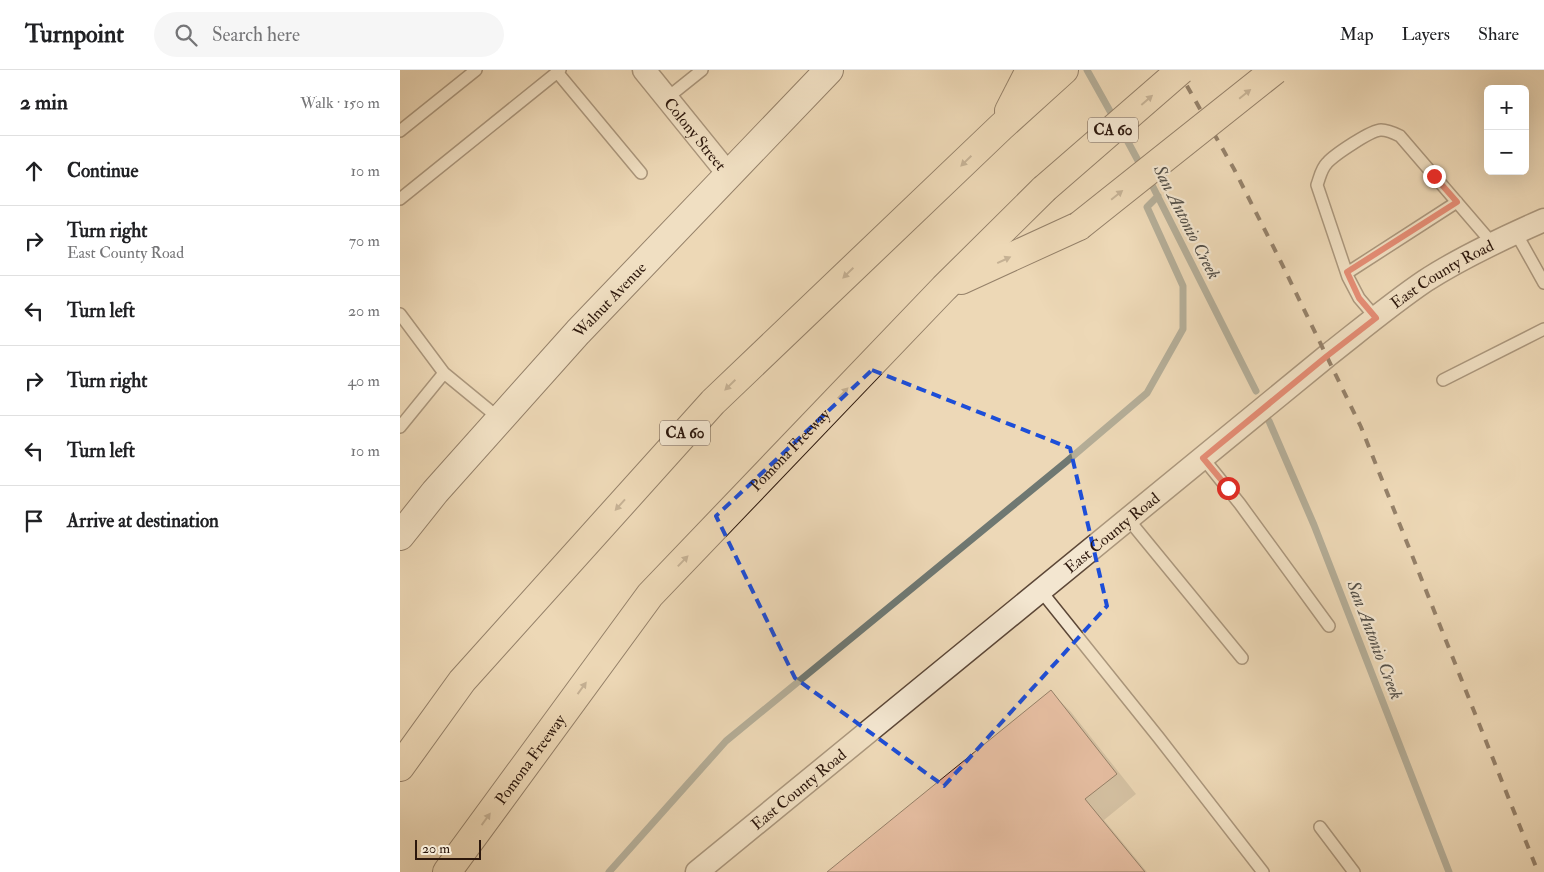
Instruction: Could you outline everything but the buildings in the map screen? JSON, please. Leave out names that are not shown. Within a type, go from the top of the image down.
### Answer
[{"type":"highway","points":[[1001,127],[1030,70]]},
{"type":"highway","name":"CA 60","points":[[400,768],[462,681],[713,402],[1001,127],[1064,70]]},
{"type":"highway","name":"Pomona Freeway","points":[[447,872],[650,595],[944,288],[1044,189],[1181,70]]},
{"type":"highway","points":[[944,288],[1079,226],[1275,70]]},
{"type":"street","name":"Colony Street","points":[[644,70],[728,175]]},
{"type":"street","name":"Walnut Avenue","points":[[400,536],[434,492],[578,332],[829,70]]},
{"type":"street","name":"East County Road","points":[[697,872],[1040,590],[1376,318],[1425,281],[1492,243],[1544,220]]},
{"type":"lane","points":[[400,131],[476,70]]},
{"type":"lane","points":[[667,98],[702,70]]},
{"type":"lane","points":[[400,199],[558,71],[641,173]]},
{"type":"lane","points":[[1376,318],[1359,298],[1347,272],[1318,184],[1322,170],[1327,163],[1366,135],[1379,130],[1390,131],[1400,136],[1492,243]]},
{"type":"lane","points":[[1347,272],[1457,202]]},
{"type":"lane","points":[[1516,232],[1544,283]]},
{"type":"lane","points":[[400,314],[444,373],[500,419]]},
{"type":"lane","points":[[1443,380],[1544,329]]},
{"type":"lane","points":[[400,427],[444,373]]},
{"type":"lane","points":[[1203,458],[1240,504],[1329,626]]},
{"type":"lane","points":[[1128,519],[1242,658]]},
{"type":"lane","points":[[1040,590],[1263,872]]},
{"type":"lane","points":[[1320,827],[1354,872]]},
{"type":"highlighted area","points":[[872,370],[1070,448],[1107,606],[944,786],[795,678],[716,516]]},
{"type":"waterway","name":"San Antonio Creek","points":[[1087,70],[1115,120]]},
{"type":"waterway","name":"San Antonio Creek","points":[[1121,129],[1142,168]]},
{"type":"waterway","name":"San Antonio Creek","points":[[1148,177],[1256,391]]},
{"type":"waterway","points":[[609,872],[726,741],[1066,462],[1147,393],[1183,329],[1183,286],[1147,207],[1158,196]]},
{"type":"waterway","name":"San Antonio Creek","points":[[1269,421],[1314,525],[1449,872]]},
{"type":"railway","points":[[1178,70],[1234,169],[1361,427],[1538,872]]},
{"type":"route","points":[[1228,488],[1203,458],[1376,318],[1359,298],[1347,272],[1457,202],[1434,176]]}]
